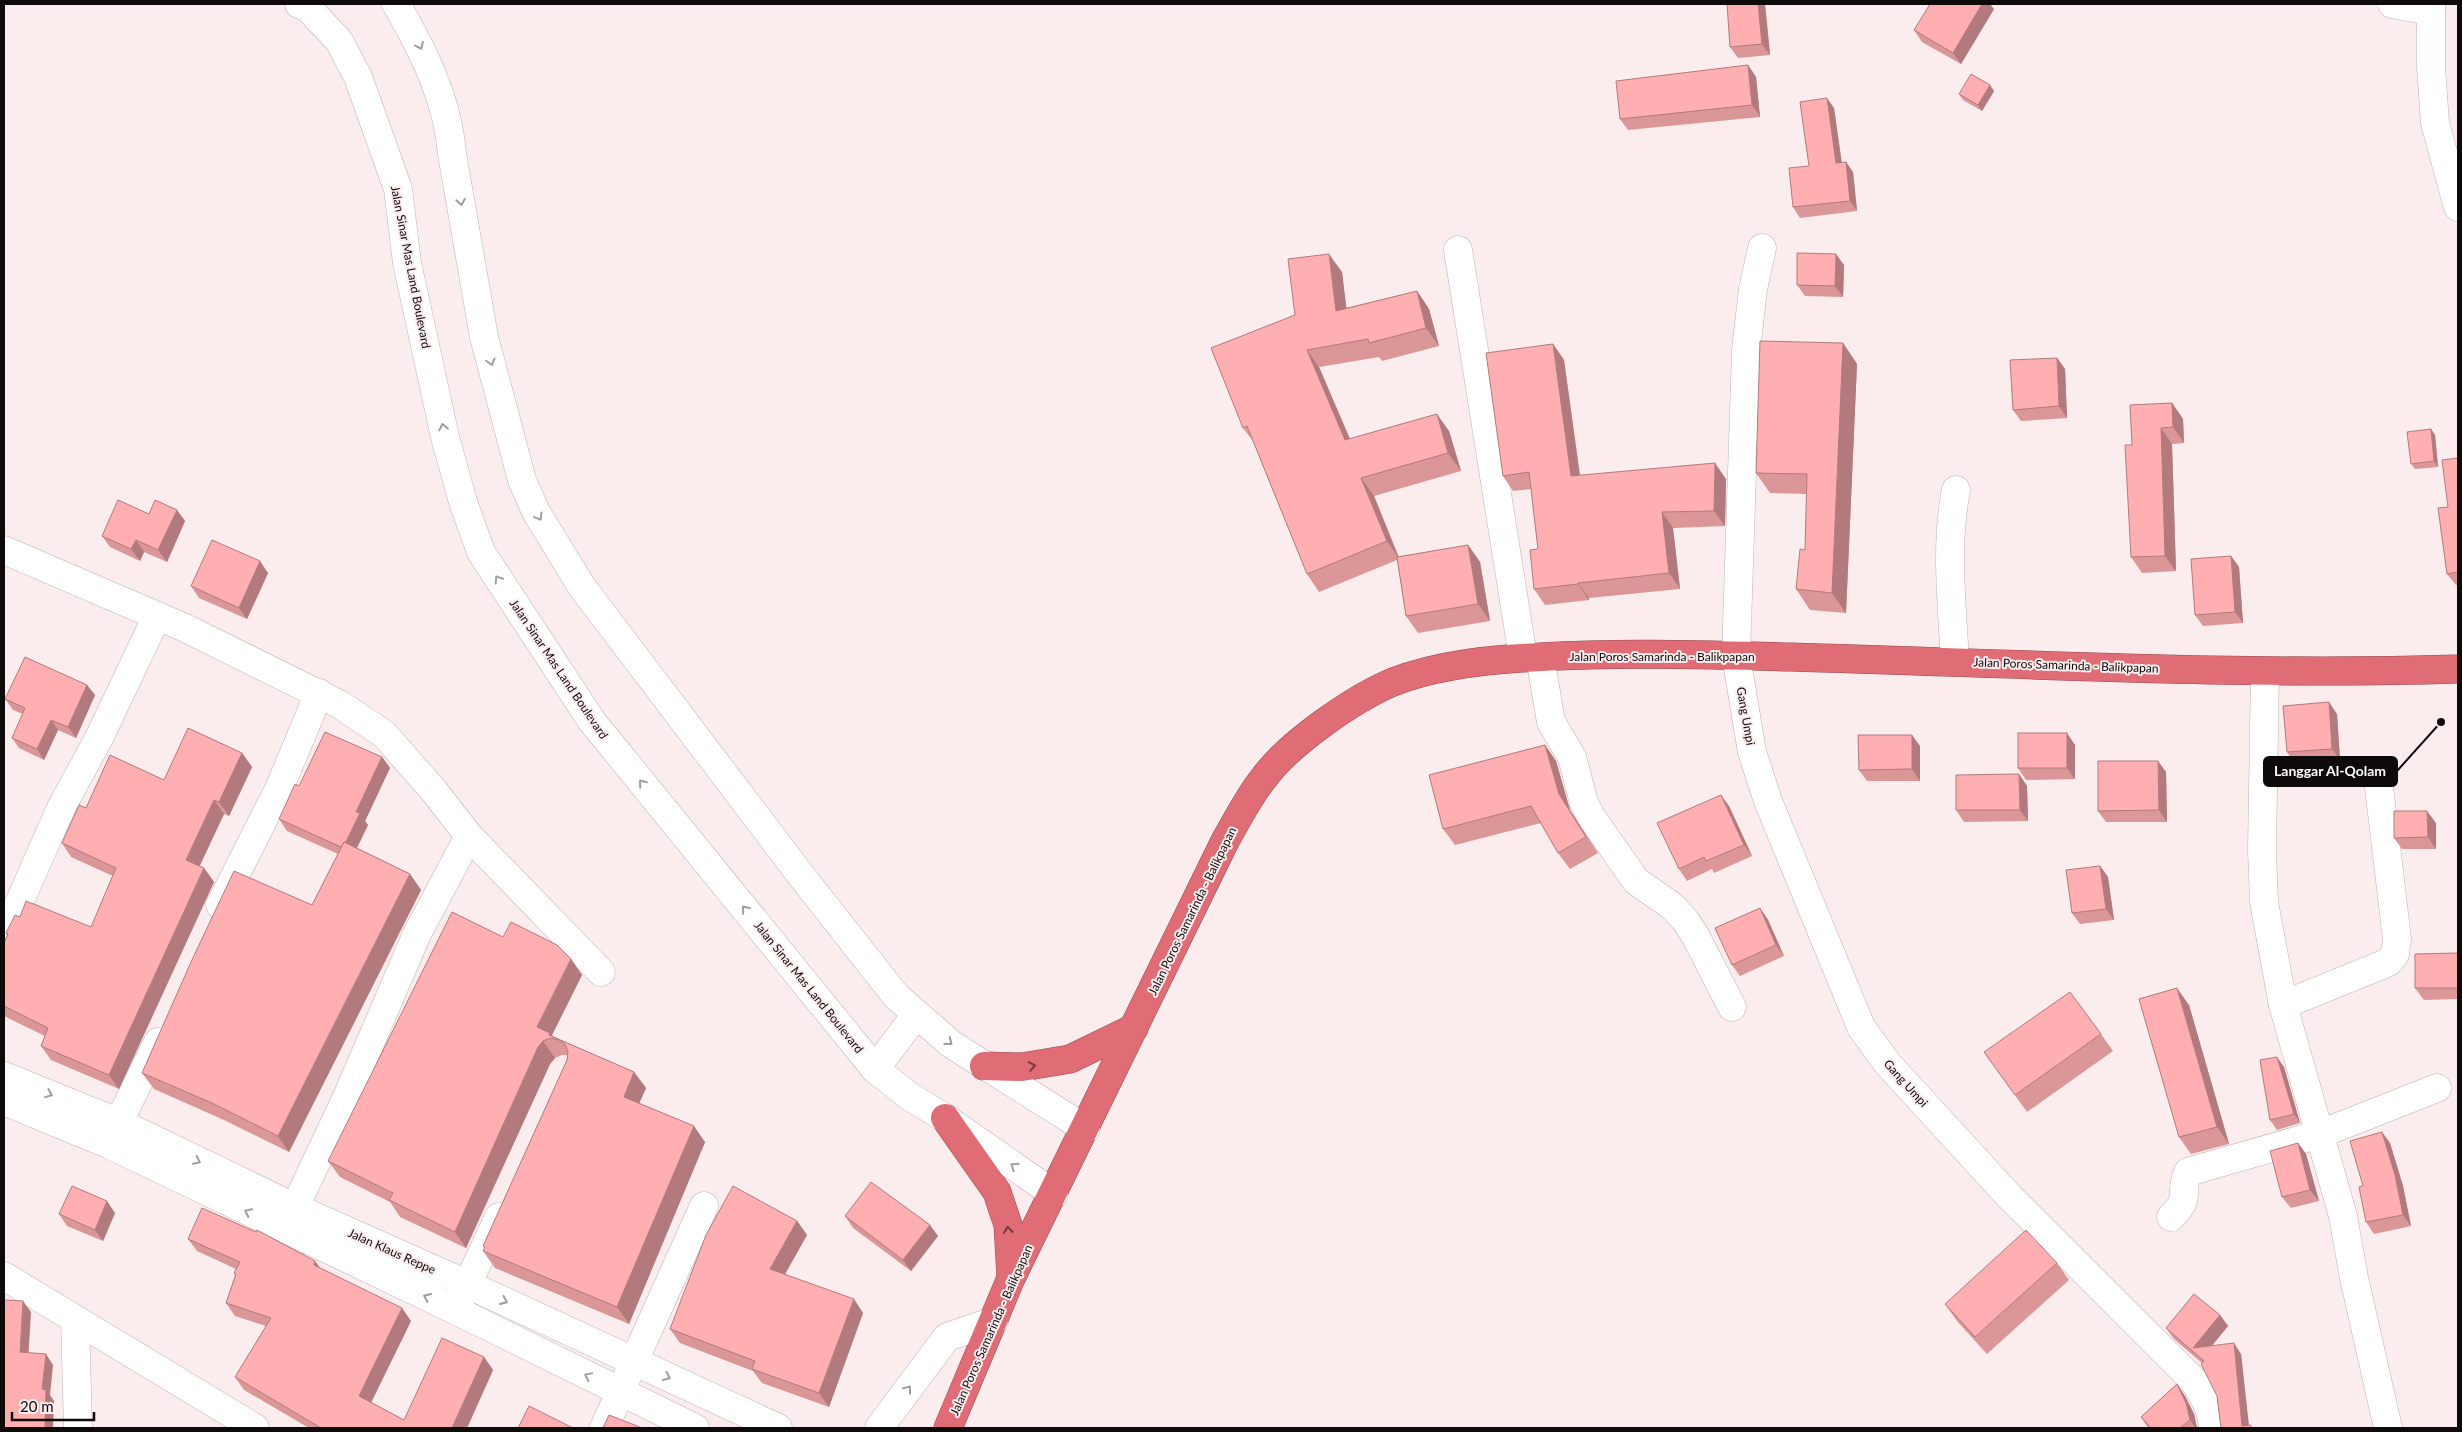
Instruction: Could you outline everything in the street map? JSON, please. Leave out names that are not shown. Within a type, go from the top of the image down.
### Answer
[{"type":"highway","name":"Jalan Poros Samarinda - Balikpapan","points":[[948,1428],[1011,1278],[1054,1194],[1225,841],[1263,778],[1298,744],[1363,696],[1396,681],[1434,670],[1531,657],[1589,654],[1736,656],[2265,672],[2458,669]]},
{"type":"highway","points":[[984,1066],[1022,1068],[1070,1059],[1134,1028]]},
{"type":"highway","points":[[945,1118],[997,1192],[1008,1225],[1011,1278]]},
{"type":"street","name":"Jalan Sinar Mas Land Boulevard","points":[[299,4],[308,8],[339,41],[358,77],[398,189],[407,262],[445,437],[463,502],[481,552],[591,720],[875,1069],[909,1096],[945,1118],[1054,1194]]},
{"type":"street","points":[[396,4],[420,45],[443,104],[450,129],[452,154],[484,336],[522,480],[528,496],[582,586],[803,878],[896,996],[951,1044],[1086,1128]]},
{"type":"street","points":[[2392,4],[2430,7],[2431,67],[2435,123],[2458,206]]},
{"type":"street","name":"Gang Umpi","points":[[1762,248],[1753,289],[1746,350],[1736,656],[1752,752],[1768,801],[1861,1027],[1887,1063],[2008,1194],[2194,1381],[2204,1396],[2212,1418],[2213,1428]]},
{"type":"street","points":[[1458,250],[1531,657],[1551,722],[1572,757],[1584,803],[1636,881],[1672,906],[1685,920],[1696,937],[1732,1007]]},
{"type":"street","points":[[1955,662],[1950,523],[1956,490]]},
{"type":"street","points":[[4,550],[157,616],[319,694],[339,704],[384,734],[434,791],[468,836],[601,972]]},
{"type":"street","points":[[4,937],[61,808],[99,738],[157,616]]},
{"type":"street","points":[[2265,672],[2262,850],[2264,902],[2283,1006],[2343,1216],[2354,1278],[2388,1428]]},
{"type":"street","points":[[208,930],[279,789],[319,694]]},
{"type":"street","points":[[2283,1006],[2389,962],[2395,954],[2397,939],[2378,779]]},
{"type":"street","points":[[289,1218],[346,1099],[417,934],[468,836]]},
{"type":"street","points":[[875,1069],[916,1015]]},
{"type":"street","points":[[114,1134],[167,1022]]},
{"type":"street","name":"Jalan Klaus Reppe","points":[[4,1076],[114,1134],[289,1218],[455,1310],[695,1428]]},
{"type":"street","points":[[2171,1217],[2182,1206],[2185,1199],[2185,1179],[2188,1172],[2320,1134],[2437,1088]]},
{"type":"street","name":"Jalan Klaus Reppe","points":[[4,1101],[114,1134]]},
{"type":"street","points":[[455,1310],[469,1285],[508,1195]]},
{"type":"street","points":[[604,1428],[704,1206]]},
{"type":"street","name":"Jalan Klaus Reppe","points":[[289,1218],[469,1285],[778,1428]]},
{"type":"street","points":[[4,1276],[254,1428]]},
{"type":"street","points":[[76,1319],[78,1428]]},
{"type":"street","points":[[879,1428],[947,1337],[994,1321]]},
{"type":"building","points":[[1727,4],[1758,4],[1762,44],[1730,47]]},
{"type":"building","points":[[1930,4],[1982,4],[1953,53],[1914,30]]},
{"type":"building","points":[[1748,65],[1752,105],[1620,119],[1616,81]]},
{"type":"building","points":[[1971,74],[1990,85],[1978,105],[1959,94]]},
{"type":"building","points":[[1827,98],[1836,163],[1846,162],[1850,201],[1793,207],[1789,168],[1809,166],[1800,102]]},
{"type":"building","points":[[1797,253],[1836,254],[1835,286],[1797,285]]},
{"type":"building","points":[[1329,254],[1336,311],[1417,291],[1426,328],[1369,343],[1368,339],[1307,350],[1345,440],[1437,414],[1448,453],[1361,478],[1387,541],[1307,574],[1247,426],[1243,428],[1211,348],[1295,315],[1288,259]]},
{"type":"building","points":[[1760,341],[1843,343],[1832,593],[1796,589],[1800,549],[1805,550],[1807,474],[1756,473]]},
{"type":"building","points":[[1553,344],[1571,476],[1715,463],[1714,511],[1662,512],[1669,573],[1534,589],[1530,550],[1538,549],[1529,472],[1503,476],[1486,353]]},
{"type":"building","points":[[2057,358],[2059,406],[2013,410],[2010,360]]},
{"type":"building","points":[[2172,403],[2173,427],[2161,428],[2165,556],[2131,557],[2125,445],[2132,445],[2130,405]]},
{"type":"building","points":[[2431,429],[2434,461],[2411,464],[2407,432]]},
{"type":"building","points":[[2458,458],[2458,572],[2447,574],[2438,508],[2448,507],[2442,460]]},
{"type":"building","points":[[118,500],[149,514],[155,500],[177,510],[158,550],[136,540],[131,549],[102,536]]},
{"type":"building","points":[[212,540],[260,561],[239,608],[191,586]]},
{"type":"building","points":[[1468,545],[1478,604],[1406,616],[1397,557]]},
{"type":"building","points":[[2231,556],[2235,612],[2195,615],[2191,559]]},
{"type":"building","points":[[25,657],[87,685],[68,727],[51,720],[37,749],[12,738],[25,708],[5,699]]},
{"type":"building","points":[[2329,702],[2332,749],[2287,752],[2283,706]]},
{"type":"building","points":[[188,728],[242,753],[219,802],[214,800],[186,860],[204,868],[109,1075],[41,1046],[48,1028],[4,1006],[4,943],[8,934],[6,933],[15,915],[20,917],[26,901],[91,927],[116,868],[62,843],[79,805],[86,808],[110,755],[164,780]]},
{"type":"building","points":[[325,732],[382,757],[356,812],[360,813],[346,842],[341,847],[279,819],[295,784],[299,786]]},
{"type":"building","points":[[2018,733],[2067,733],[2067,768],[2018,768]]},
{"type":"building","points":[[1858,735],[1912,735],[1912,769],[1859,770]]},
{"type":"building","points":[[1545,745],[1559,794],[1586,837],[1558,853],[1531,806],[1443,829],[1429,775]]},
{"type":"building","points":[[2098,761],[2158,761],[2159,810],[2098,811]]},
{"type":"building","points":[[2019,774],[2020,810],[1956,810],[1956,775]]},
{"type":"building","points":[[1721,795],[1744,845],[1706,861],[1704,857],[1679,869],[1657,823]]},
{"type":"building","points":[[2394,811],[2427,811],[2428,837],[2394,838]]},
{"type":"building","points":[[344,842],[410,874],[278,1136],[212,1103],[142,1073],[234,871],[312,905]]},
{"type":"building","points":[[2100,866],[2106,909],[2072,913],[2066,870]]},
{"type":"building","points":[[1760,908],[1776,945],[1732,965],[1715,928]]},
{"type":"building","points":[[452,912],[503,937],[511,922],[557,945],[571,959],[537,1027],[550,1033],[549,1035],[634,1072],[624,1097],[694,1126],[617,1307],[483,1251],[485,1247],[483,1246],[567,1060],[568,1052],[565,1044],[559,1040],[551,1038],[543,1041],[538,1047],[455,1232],[389,1200],[393,1193],[328,1161]]},
{"type":"building","points":[[2458,953],[2458,988],[2415,988],[2415,954]]},
{"type":"building","points":[[2177,988],[2217,1127],[2179,1137],[2139,999]]},
{"type":"building","points":[[2070,992],[2101,1034],[2015,1095],[1984,1052]]},
{"type":"building","points":[[2277,1057],[2294,1114],[2270,1120],[2260,1060]]},
{"type":"building","points":[[2382,1132],[2395,1175],[2403,1215],[2366,1222],[2359,1187],[2363,1186],[2350,1141]]},
{"type":"building","points":[[2298,1143],[2310,1190],[2282,1197],[2270,1151]]},
{"type":"building","points":[[871,1182],[930,1225],[903,1260],[845,1216]]},
{"type":"building","points":[[72,1186],[107,1201],[95,1230],[59,1214]]},
{"type":"building","points":[[733,1186],[797,1221],[770,1269],[854,1299],[819,1393],[752,1369],[755,1361],[670,1329],[706,1235]]},
{"type":"building","points":[[202,1208],[256,1232],[257,1230],[315,1261],[314,1265],[402,1308],[359,1396],[404,1420],[442,1338],[484,1357],[452,1428],[321,1428],[235,1377],[271,1318],[226,1303],[236,1274],[234,1273],[240,1262],[188,1239]]},
{"type":"building","points":[[2026,1230],[2057,1263],[1975,1337],[1945,1304]]},
{"type":"building","points":[[2194,1294],[2220,1315],[2193,1348],[2234,1343],[2242,1426],[2251,1425],[2251,1428],[2221,1428],[2217,1396],[2201,1364],[2204,1361],[2166,1328]]},
{"type":"building","points":[[4,1300],[23,1301],[20,1352],[46,1354],[42,1389],[46,1390],[45,1428],[4,1428]]},
{"type":"building","points":[[2177,1384],[2186,1403],[2190,1420],[2180,1428],[2151,1428],[2141,1417]]},
{"type":"building","points":[[529,1406],[573,1428],[518,1428]]},
{"type":"building","points":[[609,1415],[642,1428],[603,1428]]},
{"type":"place","name":"Langgar Al-Qolam","points":[[2441,722]]}]
